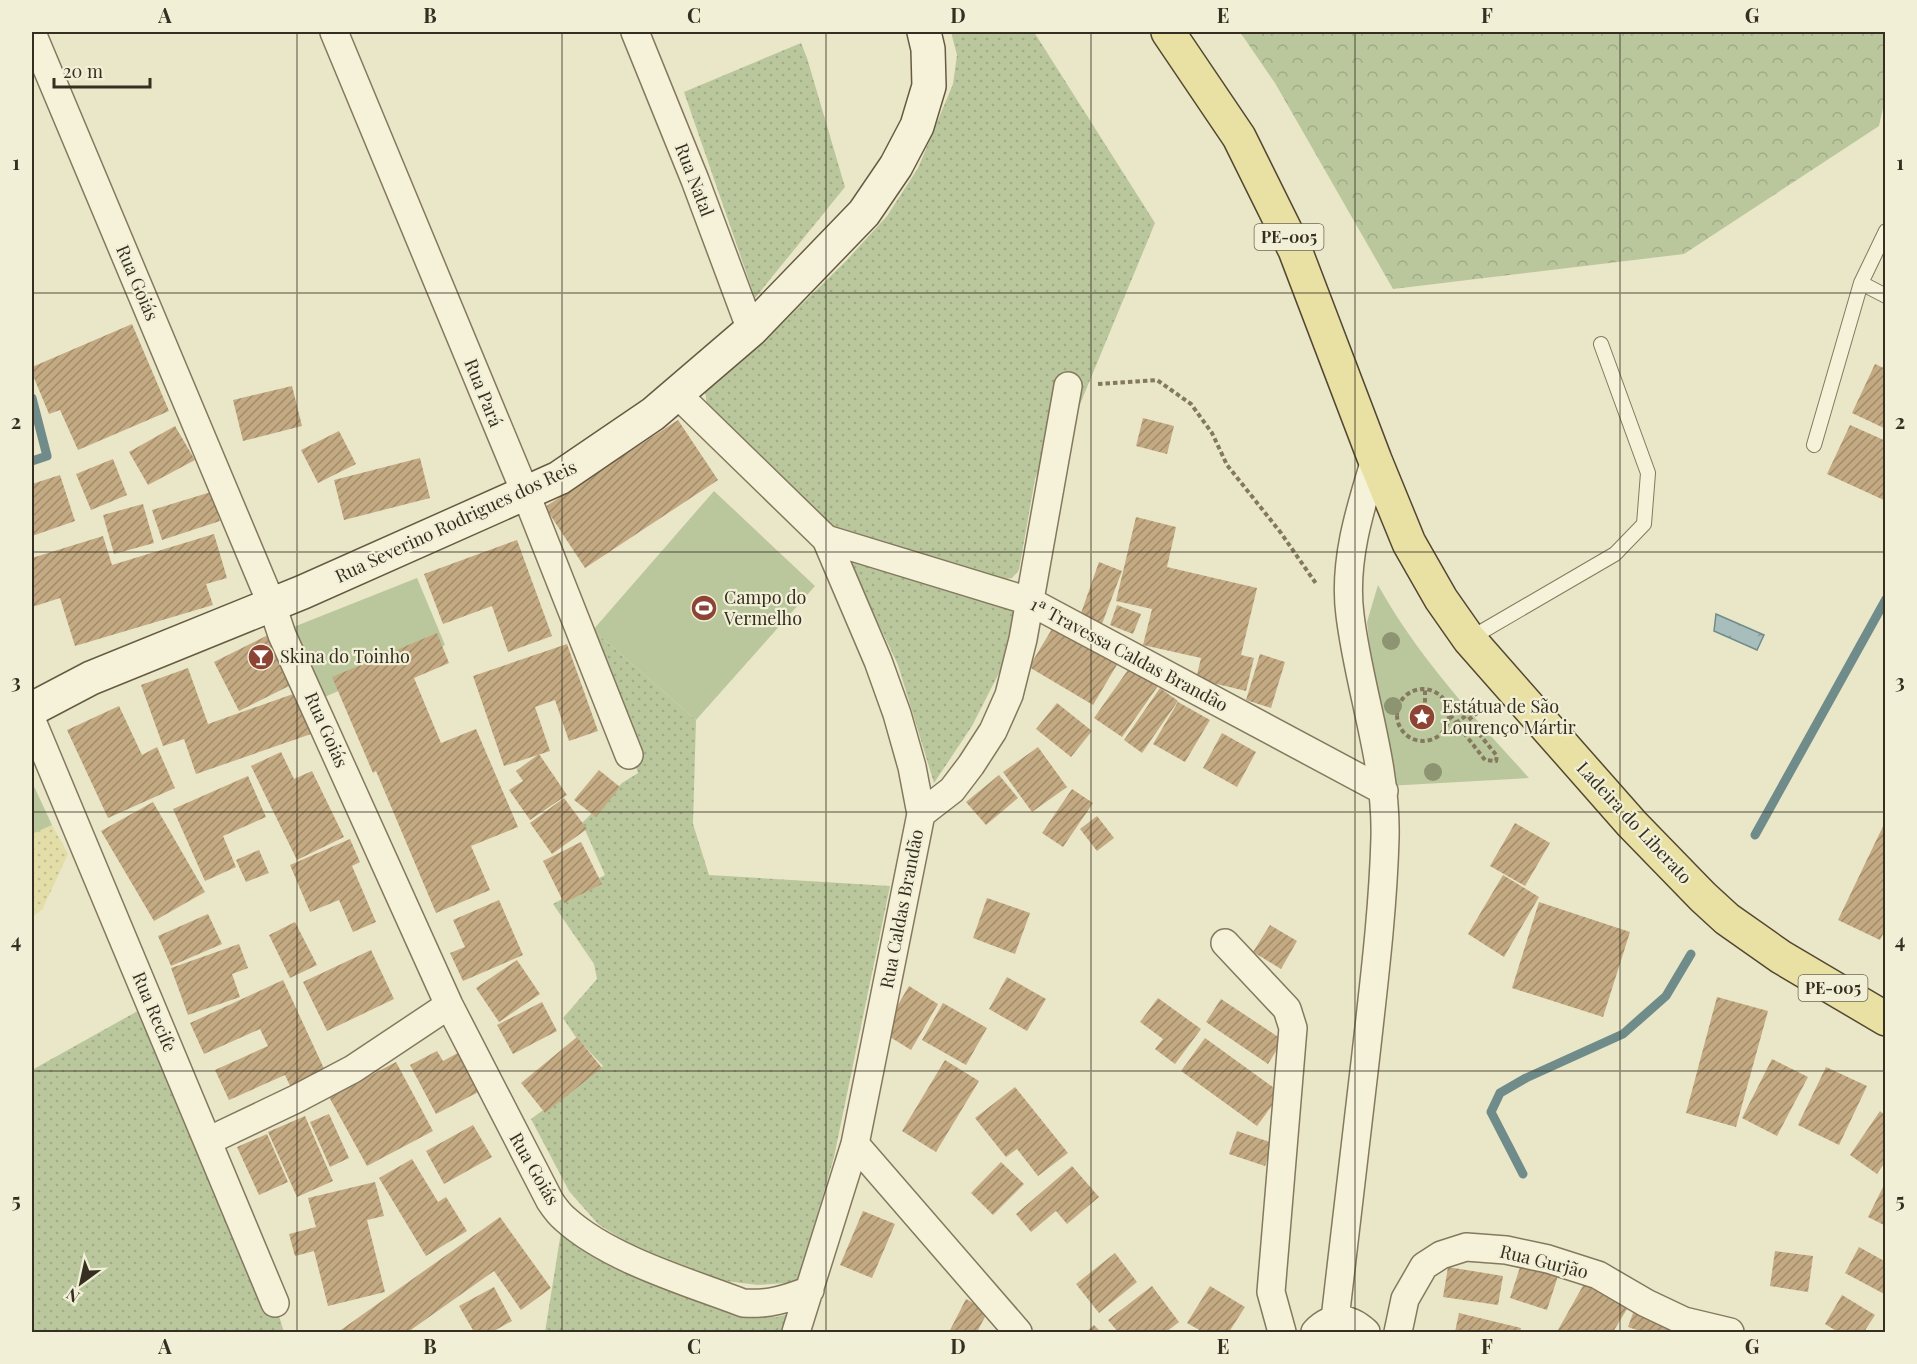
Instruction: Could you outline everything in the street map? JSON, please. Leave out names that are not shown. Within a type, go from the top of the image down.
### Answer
[{"type":"main road","name":"PE-005","points":[[1168,32],[1239,137],[1295,250],[1375,460]]},
{"type":"main road","name":"Ladeira do Liberato","points":[[1375,460],[1409,543],[1441,599],[1469,639],[1674,868],[1727,919],[1781,957],[1886,1019]]},
{"type":"street","name":"Rua Pará","points":[[334,32],[525,492],[629,755]]},
{"type":"street","name":"Rua Natal","points":[[635,32],[695,180],[751,330]]},
{"type":"street","name":"Rua Severino Rodrigues dos Reis","points":[[32,709],[91,678],[272,605],[559,478],[653,414],[751,330],[864,213],[896,166],[917,126],[929,86],[928,49],[924,32]]},
{"type":"street","name":"Rua Goiás","points":[[32,33],[272,605],[282,635],[449,1005],[549,1201],[564,1218],[623,1256],[743,1304],[761,1305],[784,1301],[810,1290]]},
{"type":"street","points":[[921,814],[952,790],[971,765],[993,731],[1009,695],[1023,639],[1068,387]]},
{"type":"street","name":"Rua Caldas Brandão","points":[[676,393],[826,539],[878,661],[897,714],[912,767],[921,814],[855,1144],[796,1332]]},
{"type":"street","points":[[1366,1332],[1348,1320],[1325,1326],[1382,916],[1384,791],[1349,613],[1354,536],[1358,514],[1375,460]]},
{"type":"street","name":"1ª Travessa Caldas Brandão","points":[[826,539],[1029,601],[1384,791]]},
{"type":"street","name":"Rua Recife","points":[[32,721],[275,1303]]},
{"type":"street","points":[[1225,943],[1287,1010],[1293,1028],[1271,1292],[1282,1332]]},
{"type":"street","points":[[208,1141],[353,1069],[449,1005]]},
{"type":"street","points":[[855,1144],[1018,1332]]},
{"type":"street","name":"Rua Gurjão","points":[[1398,1332],[1404,1299],[1424,1266],[1441,1255],[1466,1247],[1506,1250],[1548,1259],[1598,1275],[1646,1303],[1684,1321],[1730,1332]]},
{"type":"lane","points":[[1815,445],[1861,283],[1886,231]]},
{"type":"lane","points":[[1861,283],[1886,296]]},
{"type":"lane","points":[[1469,639],[1615,554],[1644,524],[1648,473],[1601,344]]},
{"type":"path","points":[[1068,387],[1157,380],[1191,404],[1212,433],[1227,465],[1281,533],[1322,592],[1349,613]]},
{"type":"path","points":[[1425,688],[1425,710]]},
{"type":"path","points":[[1425,688],[1437,692],[1443,698],[1448,706],[1448,724],[1436,737],[1419,741],[1404,734],[1396,718],[1399,702],[1404,695],[1425,688]]},
{"type":"path","points":[[1449,715],[1485,760],[1496,761],[1497,756],[1468,720],[1476,714],[1472,711],[1456,723]]},
{"type":"green space","points":[[951,32],[1034,32],[1155,223],[1071,426],[1046,451],[1035,479],[1019,570],[1012,578],[998,580],[826,528],[707,406],[705,391],[707,386],[768,337],[845,262],[887,216],[918,168],[953,84],[957,55]]},
{"type":"green space","points":[[1240,32],[1885,32],[1885,99],[1879,126],[1684,254],[1393,289],[1275,83]]},
{"type":"green space","points":[[801,43],[845,187],[755,298],[684,92]]},
{"type":"green space","name":"Campo do Vermelho","points":[[714,491],[815,586],[696,720],[593,630]]},
{"type":"green space","points":[[845,553],[1015,605],[1001,669],[972,726],[934,783],[898,665]]},
{"type":"green space","points":[[417,578],[445,645],[320,699],[286,630]]},
{"type":"green space","points":[[1378,585],[1429,662],[1529,778],[1387,786],[1367,622]]},
{"type":"green space","points":[[593,630],[696,720],[693,824],[709,875],[890,886],[834,1157],[798,1282],[758,1285],[701,1278],[642,1252],[598,1224],[569,1191],[531,1119],[603,1066],[575,1036],[563,1018],[597,979],[594,964],[553,904],[605,875],[582,823],[622,783],[638,773]]},
{"type":"green space","points":[[32,782],[52,825],[32,834]]},
{"type":"green space","points":[[143,1008],[275,1303],[284,1332],[32,1332],[32,1070]]},
{"type":"green space","points":[[561,1232],[747,1312],[776,1317],[790,1314],[783,1332],[545,1332]]},
{"type":"sand","points":[[52,825],[68,854],[42,910],[32,917],[32,834]]},
{"type":"water","points":[[1716,614],[1764,635],[1757,650],[1714,631]]},
{"type":"building","points":[[132,324],[169,411],[78,450],[60,410],[49,414],[32,373],[32,367]]},
{"type":"building","points":[[1875,364],[1886,369],[1886,429],[1852,413]]},
{"type":"building","points":[[292,386],[302,426],[243,441],[233,400]]},
{"type":"building","points":[[1143,418],[1174,426],[1167,454],[1136,446]]},
{"type":"building","points":[[678,420],[718,480],[585,568],[545,507]]},
{"type":"building","points":[[1850,425],[1886,441],[1886,501],[1827,474]]},
{"type":"building","points":[[175,426],[195,460],[148,485],[129,452]]},
{"type":"building","points":[[339,431],[356,464],[318,483],[301,450]]},
{"type":"building","points":[[420,458],[430,498],[344,520],[334,480]]},
{"type":"building","points":[[113,459],[127,495],[91,510],[76,474]]},
{"type":"building","points":[[60,475],[75,521],[32,536],[32,484]]},
{"type":"building","points":[[211,492],[220,521],[162,540],[152,510]]},
{"type":"building","points":[[143,504],[154,543],[114,554],[103,515]]},
{"type":"building","points":[[1136,517],[1176,527],[1167,567],[1257,588],[1241,655],[1254,658],[1246,691],[1196,679],[1201,658],[1143,645],[1152,609],[1116,601]]},
{"type":"building","points":[[214,534],[227,578],[206,584],[213,605],[75,646],[60,598],[32,607],[32,558],[103,536],[112,565]]},
{"type":"building","points":[[517,540],[552,636],[508,652],[492,606],[443,624],[424,574]]},
{"type":"building","points":[[1099,562],[1122,571],[1102,624],[1080,616]]},
{"type":"building","points":[[1117,605],[1141,614],[1133,634],[1110,625]]},
{"type":"building","points":[[1055,624],[1118,663],[1093,705],[1029,667]]},
{"type":"building","points":[[272,633],[297,682],[239,711],[214,662]]},
{"type":"building","points":[[437,633],[449,663],[414,678],[441,743],[476,729],[518,827],[471,846],[490,890],[436,913],[376,771],[373,773],[332,677]]},
{"type":"building","points":[[567,644],[598,731],[569,741],[555,700],[535,707],[550,751],[504,766],[473,676]]},
{"type":"building","points":[[1260,654],[1285,662],[1271,708],[1246,700]]},
{"type":"building","points":[[1130,667],[1158,686],[1122,737],[1094,718]]},
{"type":"building","points":[[188,668],[208,724],[296,693],[311,734],[196,774],[184,739],[163,746],[141,685]]},
{"type":"building","points":[[1160,688],[1178,701],[1142,753],[1124,740]]},
{"type":"building","points":[[1178,702],[1210,720],[1185,762],[1153,744]]},
{"type":"building","points":[[1057,703],[1092,731],[1071,757],[1036,729]]},
{"type":"building","points":[[119,706],[142,755],[157,747],[175,788],[108,818],[67,730]]},
{"type":"building","points":[[1222,733],[1256,752],[1237,787],[1203,768]]},
{"type":"building","points":[[1038,747],[1067,787],[1032,812],[1003,772]]},
{"type":"building","points":[[281,752],[294,779],[312,771],[344,837],[297,860],[251,766]]},
{"type":"building","points":[[539,754],[567,795],[530,820],[509,790],[523,781],[516,771]]},
{"type":"building","points":[[599,770],[620,787],[596,817],[574,800]]},
{"type":"building","points":[[999,775],[1018,798],[986,825],[966,802]]},
{"type":"building","points":[[248,776],[266,817],[223,836],[236,867],[205,881],[173,809]]},
{"type":"building","points":[[1072,789],[1093,803],[1063,847],[1042,833]]},
{"type":"building","points":[[564,798],[587,829],[552,854],[530,823]]},
{"type":"building","points":[[153,802],[205,892],[154,921],[101,831]]},
{"type":"building","points":[[1097,816],[1114,838],[1097,851],[1080,829]]},
{"type":"building","points":[[1886,820],[1886,928],[1880,940],[1838,920]]},
{"type":"building","points":[[1515,823],[1550,843],[1525,886],[1490,866]]},
{"type":"building","points":[[350,839],[360,862],[352,866],[376,922],[353,932],[339,900],[310,912],[290,865]]},
{"type":"building","points":[[581,842],[602,884],[564,903],[543,861]]},
{"type":"building","points":[[259,850],[269,873],[246,882],[236,860]]},
{"type":"building","points":[[1503,875],[1539,897],[1504,957],[1468,934]]},
{"type":"building","points":[[987,898],[1030,913],[1015,954],[973,938]]},
{"type":"building","points":[[499,900],[523,955],[463,981],[450,953],[465,947],[453,920]]},
{"type":"building","points":[[1539,902],[1630,932],[1603,1017],[1512,988]]},
{"type":"building","points":[[208,914],[222,944],[171,966],[158,936]]},
{"type":"building","points":[[295,922],[317,965],[290,978],[269,935]]},
{"type":"building","points":[[1270,925],[1297,941],[1281,969],[1253,952]]},
{"type":"building","points":[[239,944],[248,968],[232,974],[240,997],[188,1015],[171,968]]},
{"type":"building","points":[[371,950],[394,999],[327,1031],[303,982]]},
{"type":"building","points":[[517,960],[540,994],[499,1022],[476,988]]},
{"type":"building","points":[[1007,977],[1046,999],[1027,1031],[989,1009]]},
{"type":"building","points":[[283,980],[327,1075],[292,1090],[285,1075],[229,1100],[215,1070],[268,1046],[260,1029],[204,1054],[190,1023]]},
{"type":"building","points":[[909,986],[938,1004],[911,1050],[882,1032]]},
{"type":"building","points":[[1717,997],[1768,1011],[1736,1127],[1686,1113]]},
{"type":"building","points":[[1158,998],[1201,1029],[1175,1064],[1155,1049],[1163,1039],[1140,1022]]},
{"type":"building","points":[[1221,999],[1283,1040],[1268,1064],[1206,1022]]},
{"type":"building","points":[[542,1002],[557,1031],[513,1054],[497,1025]]},
{"type":"building","points":[[943,1003],[987,1028],[966,1065],[922,1040]]},
{"type":"building","points":[[577,1037],[602,1068],[545,1113],[521,1083]]},
{"type":"building","points":[[1205,1038],[1281,1093],[1257,1126],[1181,1071]]},
{"type":"building","points":[[469,1047],[490,1086],[436,1114],[410,1065],[437,1051],[443,1061]]},
{"type":"building","points":[[1772,1059],[1808,1077],[1777,1136],[1742,1118]]},
{"type":"building","points":[[945,1060],[979,1081],[936,1152],[902,1131]]},
{"type":"building","points":[[396,1062],[433,1131],[367,1166],[329,1097]]},
{"type":"building","points":[[1826,1067],[1867,1086],[1839,1145],[1798,1125]]},
{"type":"building","points":[[1015,1087],[1068,1153],[1038,1176],[1017,1149],[1006,1157],[975,1118]]},
{"type":"building","points":[[1880,1111],[1886,1116],[1886,1161],[1877,1174],[1850,1155]]},
{"type":"building","points":[[329,1114],[349,1158],[330,1167],[310,1122]]},
{"type":"building","points":[[305,1116],[333,1181],[297,1197],[268,1132]]},
{"type":"building","points":[[473,1125],[492,1157],[444,1184],[426,1151]]},
{"type":"building","points":[[1237,1131],[1273,1143],[1265,1166],[1229,1154]]},
{"type":"building","points":[[267,1134],[288,1182],[259,1195],[237,1147]]},
{"type":"building","points":[[412,1159],[438,1202],[446,1197],[467,1231],[426,1256],[379,1178]]},
{"type":"building","points":[[1001,1162],[1024,1184],[993,1215],[971,1193]]},
{"type":"building","points":[[1072,1166],[1099,1197],[1067,1224],[1056,1211],[1031,1232],[1016,1214]]},
{"type":"building","points":[[1886,1181],[1886,1226],[1868,1217]]},
{"type":"building","points":[[375,1182],[384,1216],[367,1220],[385,1292],[328,1306],[314,1251],[295,1256],[289,1234],[316,1227],[308,1198]]},
{"type":"building","points":[[863,1211],[895,1224],[872,1278],[840,1265]]},
{"type":"building","points":[[500,1217],[551,1288],[521,1310],[494,1271],[408,1332],[338,1332]]},
{"type":"building","points":[[1859,1247],[1886,1262],[1886,1295],[1845,1273]]},
{"type":"building","points":[[1775,1251],[1813,1256],[1808,1292],[1770,1286]]},
{"type":"building","points":[[1115,1253],[1137,1282],[1099,1313],[1076,1284]]},
{"type":"building","points":[[1521,1264],[1558,1276],[1547,1310],[1510,1298]]},
{"type":"building","points":[[1448,1267],[1503,1276],[1498,1305],[1443,1297]]},
{"type":"building","points":[[1584,1284],[1627,1309],[1613,1332],[1563,1332],[1558,1330]]},
{"type":"building","points":[[1152,1286],[1179,1322],[1166,1332],[1118,1332],[1108,1320]]},
{"type":"building","points":[[1210,1286],[1245,1307],[1229,1332],[1203,1332],[1187,1323]]},
{"type":"building","points":[[494,1287],[512,1321],[492,1332],[474,1332],[459,1306]]},
{"type":"building","points":[[1842,1295],[1875,1315],[1864,1332],[1838,1332],[1825,1324]]},
{"type":"building","points":[[966,1299],[988,1311],[977,1332],[949,1332]]},
{"type":"building","points":[[1636,1305],[1693,1332],[1643,1332],[1628,1327]]},
{"type":"building","points":[[1459,1313],[1521,1328],[1520,1332],[1455,1332]]},
{"type":"building","points":[[1094,1325],[1101,1332],[1086,1332]]},
{"type":"waterway","points":[[32,398],[47,456],[32,461]]},
{"type":"waterway","points":[[1755,835],[1886,599]]},
{"type":"waterway","points":[[1523,1174],[1491,1112],[1500,1093],[1526,1078],[1623,1034],[1666,996],[1691,954]]},
{"type":"place","name":"Campo do Vermelho","points":[[704,608]]},
{"type":"place","name":"Skina do Toinho","points":[[261,657]]},
{"type":"place","name":"Estátua de São Lourenço Mártir","points":[[1422,717]]}]
